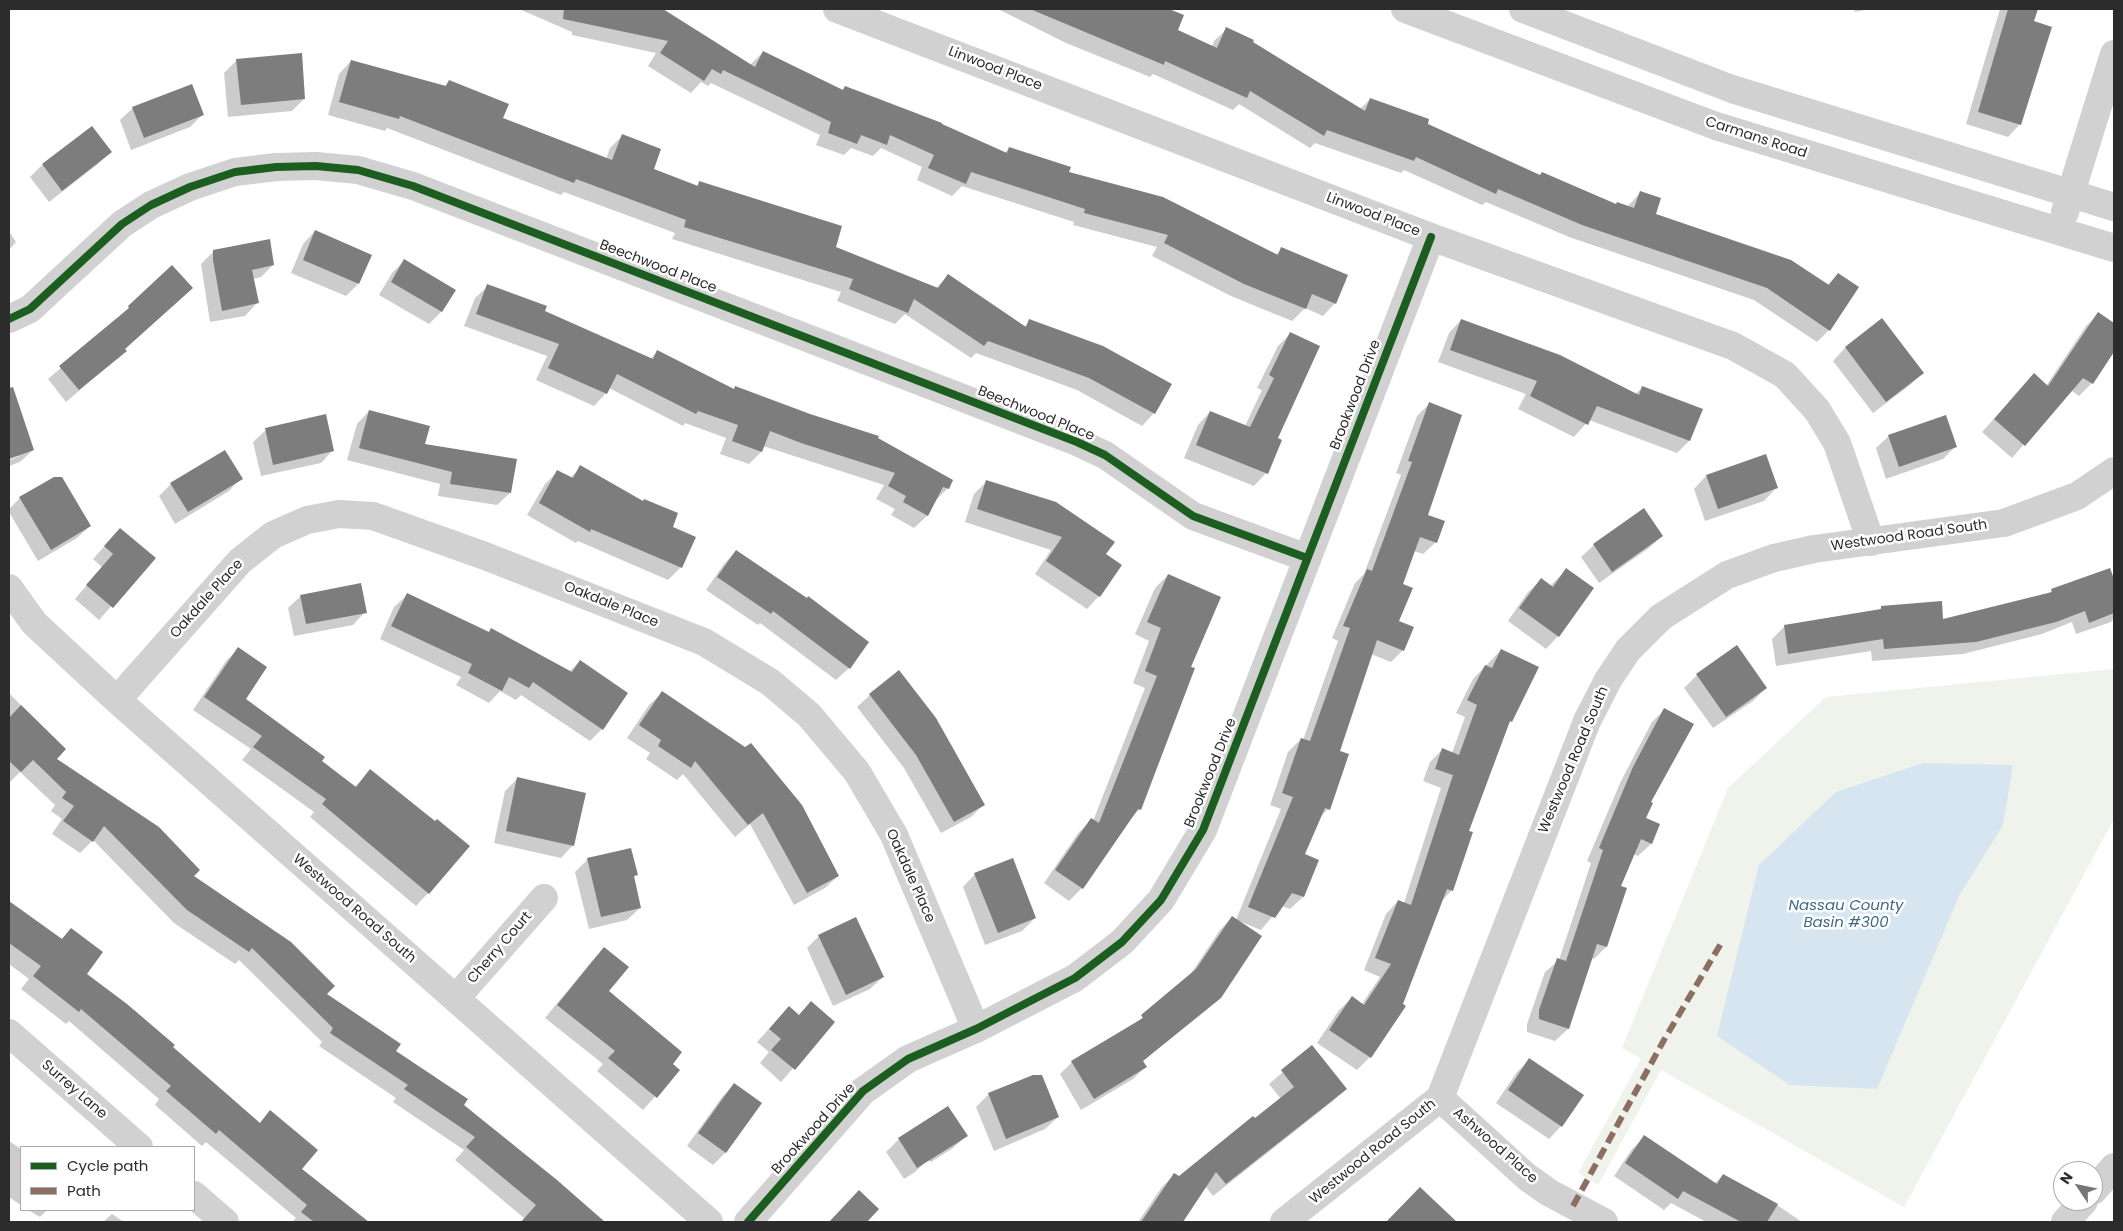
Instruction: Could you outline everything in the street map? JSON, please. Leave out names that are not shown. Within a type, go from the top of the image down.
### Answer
[{"type":"street","name":"Linwood Place","points":[[837,9],[1430,237],[1733,346],[1785,375],[1817,410],[1837,443],[1871,542]]},
{"type":"street","name":"Carmans Road","points":[[1405,9],[1716,126],[2114,248]]},
{"type":"street","points":[[1523,9],[1732,89],[2114,207]]},
{"type":"street","points":[[2059,231],[2114,54]]},
{"type":"street","name":"Beechwood Place","points":[[9,319],[30,310],[122,224],[151,205],[190,186],[235,172],[276,167],[316,166],[358,170],[413,186],[1077,442],[1105,455],[1193,516],[1307,558]]},
{"type":"street","name":"Brookwood Drive","points":[[748,1222],[863,1091],[908,1059],[976,1029],[1075,978],[1122,942],[1161,900],[1203,830],[1430,237]]},
{"type":"street","name":"Westwood Road South","points":[[1284,1222],[1440,1098],[1587,721],[1608,680],[1628,650],[1661,617],[1727,575],[1774,558],[1814,549],[2004,523],[2077,496],[2114,471]]},
{"type":"street","name":"Oakdale Place","points":[[117,700],[240,561],[273,535],[306,520],[339,514],[373,516],[485,556],[704,642],[770,682],[809,716],[857,772],[894,835],[976,1029]]},
{"type":"street","name":"Westwood Road South","points":[[9,588],[34,623],[117,700],[709,1222]]},
{"type":"street","name":"Cherry Court","points":[[456,998],[544,898]]},
{"type":"street","name":"Surrey Lane","points":[[9,1033],[138,1146]]},
{"type":"street","name":"Ashwood Place","points":[[1440,1098],[1527,1177],[1548,1192],[1604,1222]]},
{"type":"street","points":[[2103,1180],[2114,1167]]},
{"type":"street","points":[[195,1196],[225,1222]]},
{"type":"street","points":[[2065,1222],[2075,1211]]},
{"type":"shaded area","points":[[2114,669],[2114,819],[1904,1207],[1661,1070],[1598,1185],[1578,1173],[1641,1059],[1622,1048],[1728,788],[1826,697]]},
{"type":"water","name":"Nassau County Basin #300","points":[[1923,763],[2013,765],[2003,825],[1959,896],[1877,1089],[1790,1085],[1717,1036],[1759,865],[1836,792]]},
{"type":"building","points":[[564,9],[663,9],[755,67],[763,51],[843,90],[845,86],[942,123],[1007,153],[1009,147],[1071,167],[1069,172],[1163,197],[1278,255],[1281,247],[1348,275],[1336,304],[1312,294],[1306,309],[1244,284],[1164,243],[1168,235],[1084,213],[1085,209],[971,172],[966,184],[928,168],[934,155],[890,135],[887,145],[861,135],[857,144],[828,133],[831,122],[723,70],[721,74],[712,69],[704,81],[660,53],[668,41],[563,19]]},
{"type":"building","points":[[1030,9],[1169,9],[1184,15],[1178,30],[1217,48],[1226,27],[1254,40],[1253,42],[1365,111],[1370,98],[1429,119],[1428,124],[1540,175],[1542,172],[1616,204],[1617,202],[1634,208],[1640,191],[1661,198],[1656,214],[1791,260],[1829,285],[1838,273],[1859,287],[1830,331],[1767,288],[1582,225],[1498,189],[1496,194],[1416,157],[1414,161],[1327,130],[1324,136],[1250,91],[1247,98],[1165,61],[1164,65]]},
{"type":"building","points":[[2008,9],[2038,9],[2034,21],[2052,27],[2021,125],[1978,112]]},
{"type":"building","points":[[302,53],[305,99],[241,105],[236,59]]},
{"type":"building","points":[[351,60],[446,86],[449,80],[509,104],[503,118],[612,160],[622,134],[661,149],[654,169],[698,186],[699,181],[842,226],[836,247],[938,288],[948,274],[1026,327],[1029,319],[1103,346],[1172,384],[1155,414],[1089,378],[988,341],[984,346],[914,299],[908,313],[849,289],[853,279],[684,227],[686,220],[576,179],[574,183],[400,116],[399,119],[339,102]]},
{"type":"building","points":[[192,84],[204,115],[144,138],[132,107]]},
{"type":"building","points":[[92,126],[112,152],[62,191],[42,164]]},
{"type":"building","points":[[315,230],[372,255],[359,284],[303,260]]},
{"type":"building","points":[[270,239],[274,265],[252,270],[259,303],[222,311],[213,250]]},
{"type":"building","points":[[404,259],[456,290],[442,312],[391,282]]},
{"type":"building","points":[[172,265],[193,288],[125,349],[127,351],[79,390],[59,366],[129,308],[128,306]]},
{"type":"building","points":[[487,284],[547,306],[545,311],[653,359],[657,350],[734,389],[735,386],[810,414],[879,436],[878,438],[953,480],[949,489],[943,487],[928,516],[903,502],[906,496],[888,486],[895,473],[801,443],[770,431],[762,452],[732,441],[738,425],[698,411],[696,414],[617,374],[607,394],[548,368],[559,344],[476,314]]},
{"type":"building","points":[[2098,312],[2114,323],[2114,352],[2093,384],[2083,378],[2025,446],[1994,419],[2034,373],[2048,386]]},
{"type":"building","points":[[1882,318],[1924,373],[1886,402],[1845,347]]},
{"type":"building","points":[[1461,319],[1560,355],[1639,395],[1642,386],[1703,409],[1690,441],[1597,406],[1588,425],[1530,396],[1537,381],[1450,350]]},
{"type":"building","points":[[1290,332],[1320,346],[1278,438],[1282,440],[1268,474],[1196,445],[1210,411],[1250,427],[1274,378],[1269,375]]},
{"type":"building","points":[[13,387],[34,450],[9,459],[9,388]]},
{"type":"building","points":[[1429,402],[1462,415],[1428,515],[1445,521],[1437,543],[1420,537],[1403,584],[1413,588],[1399,621],[1414,627],[1404,651],[1377,640],[1340,751],[1349,754],[1330,810],[1325,808],[1305,854],[1319,860],[1304,897],[1292,893],[1275,918],[1248,907],[1293,797],[1282,793],[1301,738],[1310,741],[1350,628],[1343,626],[1367,569],[1372,571],[1412,462],[1408,461]]},
{"type":"building","points":[[369,410],[430,426],[425,444],[517,459],[511,493],[450,484],[452,472],[359,448]]},
{"type":"building","points":[[326,414],[334,451],[273,465],[265,428]]},
{"type":"building","points":[[1946,415],[1957,447],[1899,467],[1888,435]]},
{"type":"building","points":[[225,450],[243,479],[188,512],[170,483]]},
{"type":"building","points":[[1766,454],[1778,488],[1718,509],[1706,475]]},
{"type":"building","points":[[580,465],[643,501],[644,499],[678,513],[673,527],[696,537],[682,568],[591,529],[590,532],[539,503],[557,470],[573,478]]},
{"type":"building","points":[[54,477],[62,477],[91,526],[51,550],[19,497]]},
{"type":"building","points":[[986,480],[1056,502],[1115,542],[1106,554],[1122,565],[1100,597],[1046,561],[1062,537],[977,509]]},
{"type":"building","points":[[1644,508],[1663,536],[1612,572],[1593,544]]},
{"type":"building","points":[[120,528],[156,558],[113,608],[86,585],[113,554],[104,546]]},
{"type":"building","points":[[736,550],[807,598],[808,596],[869,642],[850,669],[773,611],[771,614],[717,577]]},
{"type":"building","points":[[1566,568],[1594,588],[1559,637],[1519,608],[1541,578],[1553,587]]},
{"type":"building","points":[[2110,568],[2114,579],[2114,613],[2089,623],[2085,611],[2056,622],[1976,642],[1884,649],[1883,639],[1788,654],[1784,625],[1881,609],[1881,606],[1942,601],[1943,619],[2052,592],[2051,589]]},
{"type":"building","points":[[1168,574],[1221,597],[1191,667],[1195,668],[1141,810],[1138,809],[1083,889],[1055,870],[1091,818],[1099,823],[1157,676],[1145,671],[1161,628],[1147,622]]},
{"type":"building","points":[[361,583],[367,613],[306,624],[300,595]]},
{"type":"building","points":[[407,593],[489,632],[491,628],[572,672],[580,660],[628,693],[603,730],[533,682],[529,688],[509,677],[502,691],[468,673],[472,664],[391,626]]},
{"type":"building","points":[[1737,645],[1767,688],[1726,717],[1696,674]]},
{"type":"building","points":[[238,647],[267,667],[246,699],[325,757],[322,761],[356,787],[370,769],[435,821],[437,819],[470,846],[429,894],[322,804],[326,799],[253,747],[262,736],[204,697]]},
{"type":"building","points":[[1501,649],[1539,667],[1512,722],[1510,721],[1469,831],[1473,832],[1453,891],[1447,889],[1403,1004],[1406,1006],[1371,1058],[1329,1030],[1352,996],[1364,1005],[1391,964],[1375,958],[1398,900],[1411,905],[1453,775],[1435,769],[1442,748],[1459,755],[1477,705],[1467,700],[1485,665],[1492,668]]},
{"type":"building","points":[[899,670],[936,718],[985,805],[954,822],[916,755],[869,694]]},
{"type":"building","points":[[662,691],[745,747],[751,743],[802,805],[839,876],[807,893],[763,813],[748,825],[695,761],[691,768],[658,746],[661,740],[639,725]]},
{"type":"building","points":[[21,705],[66,749],[57,759],[159,827],[200,870],[194,876],[291,942],[335,986],[327,994],[401,1044],[396,1051],[468,1099],[464,1105],[557,1180],[605,1222],[521,1222],[536,1205],[466,1147],[475,1137],[404,1089],[408,1085],[330,1033],[333,1028],[252,948],[249,952],[187,910],[104,826],[93,842],[63,821],[74,806],[62,798],[66,792],[33,760],[21,772],[9,761],[9,718]]},
{"type":"building","points":[[1664,708],[1694,724],[1651,802],[1653,803],[1646,818],[1660,824],[1652,844],[1641,839],[1621,886],[1627,888],[1607,947],[1597,944],[1569,1029],[1539,1019],[1539,1010],[1557,958],[1566,961],[1603,850],[1599,848],[1633,767]]},
{"type":"building","points":[[517,777],[586,793],[574,846],[506,831]]},
{"type":"building","points":[[631,848],[638,875],[634,876],[641,908],[601,917],[587,858]]},
{"type":"building","points":[[1013,858],[1036,918],[998,933],[974,873]]},
{"type":"building","points":[[9,901],[62,939],[71,928],[103,952],[87,974],[127,1004],[175,1045],[173,1047],[260,1123],[270,1110],[318,1150],[302,1169],[369,1222],[314,1222],[301,1212],[307,1205],[219,1130],[216,1134],[166,1091],[171,1086],[81,1009],[79,1012],[33,976],[41,966],[9,943]]},
{"type":"building","points":[[1232,916],[1262,936],[1221,998],[1143,1061],[1147,1067],[1094,1099],[1071,1061],[1143,1018],[1141,1015],[1196,969]]},
{"type":"building","points":[[856,917],[884,977],[846,995],[818,935]]},
{"type":"building","points":[[604,947],[629,967],[609,991],[682,1052],[673,1064],[680,1070],[657,1098],[608,1058],[615,1051],[557,1005]]},
{"type":"building","points":[[811,1001],[835,1022],[795,1070],[771,1050],[781,1039],[769,1029],[789,1006],[799,1015]]},
{"type":"building","points":[[1312,1045],[1347,1089],[1226,1184],[1216,1172],[1183,1222],[1141,1222],[1174,1173],[1179,1176],[1253,1116],[1255,1118],[1294,1087],[1281,1070]]},
{"type":"building","points":[[1529,1058],[1584,1095],[1562,1127],[1508,1090]]},
{"type":"building","points":[[1033,1075],[1042,1075],[1059,1117],[1006,1139],[988,1093]]},
{"type":"building","points":[[734,1083],[762,1103],[726,1153],[698,1133]]},
{"type":"building","points":[[948,1106],[968,1136],[917,1168],[898,1138]]},
{"type":"building","points":[[1644,1135],[1717,1184],[1723,1174],[1778,1204],[1767,1222],[1741,1222],[1683,1191],[1678,1199],[1625,1163]]},
{"type":"building","points":[[1420,1187],[1457,1222],[1386,1222]]},
{"type":"building","points":[[859,1190],[879,1209],[867,1222],[829,1222]]},
{"type":"marked path","points":[[1573,1206],[1664,1040],[1723,940]]},
{"type":"cycle path","points":[[9,319],[30,309],[122,224],[151,205],[190,187],[235,172],[276,167],[316,166],[358,170],[413,186],[1077,442],[1105,455],[1193,516],[1307,558]]},
{"type":"cycle path","points":[[748,1222],[863,1091],[908,1059],[976,1029],[1075,978],[1122,942],[1161,900],[1203,830],[1431,237]]}]
